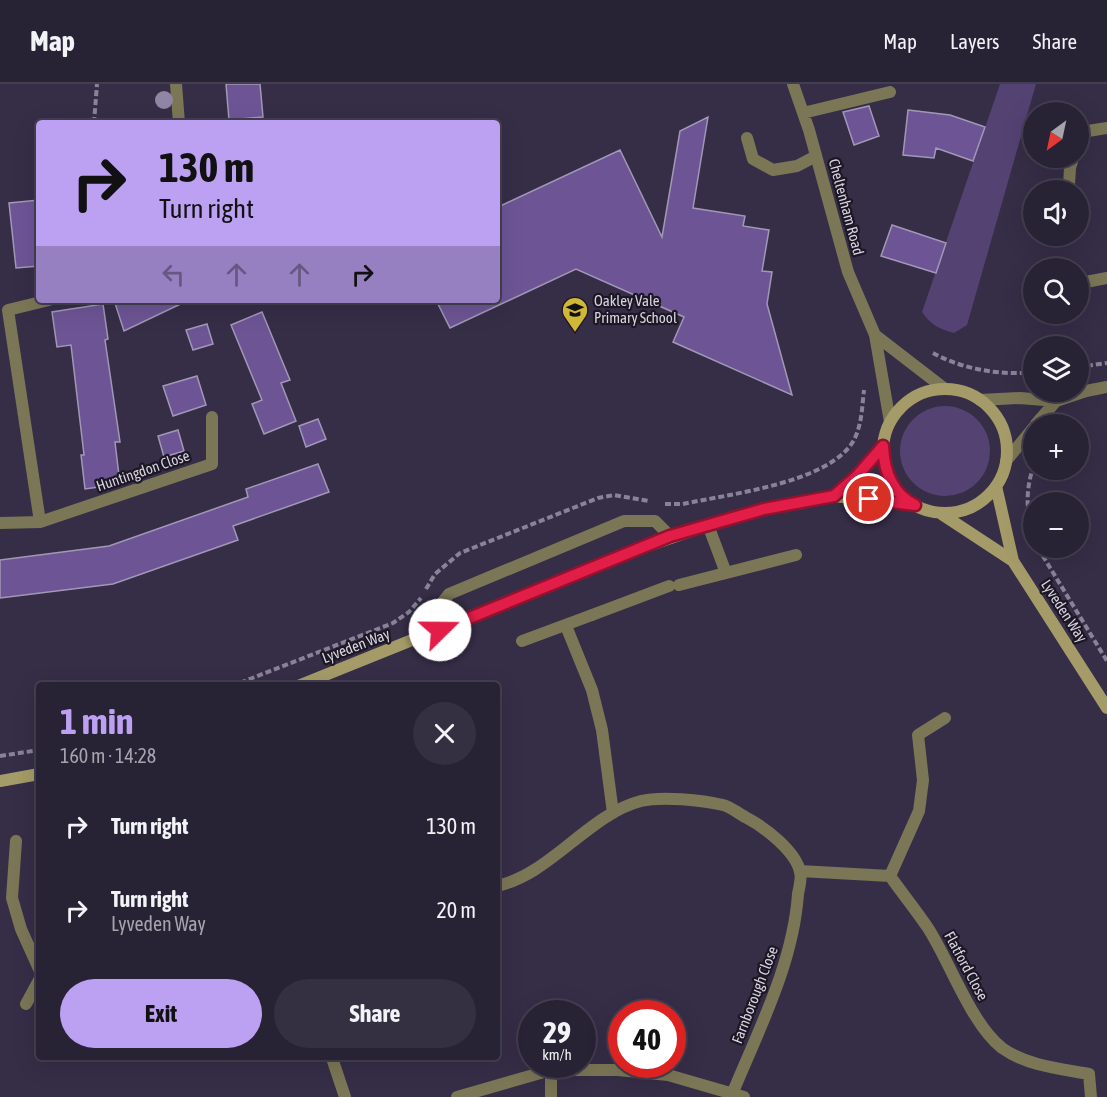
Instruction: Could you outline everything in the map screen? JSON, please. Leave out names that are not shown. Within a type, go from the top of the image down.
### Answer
[{"type":"street","points":[[176,84],[179,120]]},
{"type":"street","name":"Cheltenham Road","points":[[793,84],[804,113],[848,272],[875,335],[890,422]]},
{"type":"street","points":[[804,113],[890,92]]},
{"type":"street","points":[[1089,131],[1107,128]]},
{"type":"street","points":[[747,138],[753,159],[773,170],[797,166],[816,156]]},
{"type":"street","points":[[1089,282],[1107,279]]},
{"type":"street","points":[[37,303],[8,310],[40,522]]},
{"type":"street","name":"Cheltenham Road","points":[[875,335],[945,389]]},
{"type":"street","points":[[1089,390],[1107,387]]},
{"type":"street","points":[[945,389],[965,392],[992,410],[1001,424],[1006,439],[1006,461],[1004,471],[996,486],[986,498],[972,507],[956,512],[940,513],[924,510],[898,492],[888,478],[883,446],[886,430],[904,404],[918,395],[945,389]]},
{"type":"street","points":[[980,400],[1023,398]]},
{"type":"street","points":[[1045,414],[1055,402]]},
{"type":"street","name":"Huntingdon Close","points":[[0,523],[40,522],[212,464],[212,417]]},
{"type":"street","points":[[1006,461],[1023,440]]},
{"type":"street","points":[[834,496],[857,476],[883,446]]},
{"type":"street","name":"Lyveden Way","points":[[996,486],[1013,561],[1107,708]]},
{"type":"street","name":"Lyveden Way","points":[[308,682],[670,536],[764,509],[834,496],[915,505]]},
{"type":"street","name":"Lyveden Way","points":[[940,513],[1013,561]]},
{"type":"street","points":[[440,630],[438,608],[449,594],[624,520],[655,521],[670,536]]},
{"type":"street","points":[[708,525],[726,573]]},
{"type":"street","points":[[522,641],[674,586],[796,555]]},
{"type":"street","points":[[566,626],[592,690],[602,730],[613,813]]},
{"type":"street","points":[[500,885],[529,873],[613,813],[641,801],[682,800],[724,805],[761,826],[786,848],[800,871],[890,876],[920,811],[923,780],[918,735],[945,718]]},
{"type":"street","points":[[0,781],[36,775]]},
{"type":"street","points":[[16,841],[12,898],[21,928],[36,962]]},
{"type":"street","name":"Farnborough Close","points":[[738,1095],[785,963],[797,915],[800,871]]},
{"type":"street","name":"Flatford Close","points":[[890,876],[928,928],[977,1019],[1001,1047],[1019,1057],[1050,1067],[1089,1074],[1091,1097]]},
{"type":"street","points":[[26,1004],[36,986]]},
{"type":"street","points":[[333,1060],[345,1097]]},
{"type":"street","points":[[596,1070],[668,1075],[738,1095]]},
{"type":"street","points":[[457,1097],[523,1078]]},
{"type":"street","points":[[550,1097],[551,1078]]},
{"type":"path","points":[[94,120],[97,84]]},
{"type":"path","points":[[929,351],[949,362],[972,368],[1023,374]]},
{"type":"path","points":[[1089,365],[1107,363]]},
{"type":"path","points":[[1044,558],[1107,661]]},
{"type":"path","points":[[0,756],[36,750]]},
{"type":"shaded area","points":[[1000,84],[1036,84],[1031,102],[1023,102],[1023,129],[967,325],[954,333],[936,326],[922,312]]},
{"type":"shaded area","points":[[945,406],[962,409],[977,419],[987,434],[990,451],[987,468],[977,483],[962,493],[945,496],[928,493],[913,483],[903,468],[900,451],[903,434],[913,419],[928,409]]},
{"type":"building","points":[[226,84],[260,84],[263,117],[229,120]]},
{"type":"building","points":[[869,106],[879,136],[854,145],[843,112]]},
{"type":"building","points":[[908,110],[950,115],[985,127],[973,161],[936,148],[934,158],[903,155]]},
{"type":"building","points":[[708,117],[693,208],[745,216],[743,226],[769,230],[762,271],[772,272],[767,304],[792,395],[673,342],[684,317],[576,269],[450,328],[438,303],[500,303],[500,206],[620,150],[662,237],[680,131]]},
{"type":"building","points":[[36,200],[36,266],[16,268],[9,203]]},
{"type":"building","points":[[892,225],[946,243],[936,273],[881,256]]},
{"type":"building","points":[[115,303],[183,303],[124,331]]},
{"type":"building","points":[[103,304],[108,339],[105,340],[120,442],[115,442],[120,484],[85,489],[81,455],[84,455],[71,345],[57,347],[52,312]]},
{"type":"building","points":[[262,312],[290,380],[281,383],[296,421],[264,434],[252,404],[262,400],[231,325]]},
{"type":"building","points":[[207,324],[213,344],[193,350],[186,330]]},
{"type":"building","points":[[197,376],[206,405],[173,416],[163,386]]},
{"type":"building","points":[[318,419],[326,439],[306,447],[299,426]]},
{"type":"building","points":[[178,430],[184,451],[164,457],[158,436]]},
{"type":"building","points":[[318,464],[329,492],[233,526],[238,540],[113,584],[0,598],[0,560],[109,546],[248,497],[246,489]]},
{"type":"place","name":"Oakley Vale Primary School","points":[[575,333]]},
{"type":"route","points":[[440,630],[670,536],[764,509],[834,496],[857,476],[883,446],[888,478],[898,492],[915,505],[869,499]]}]
